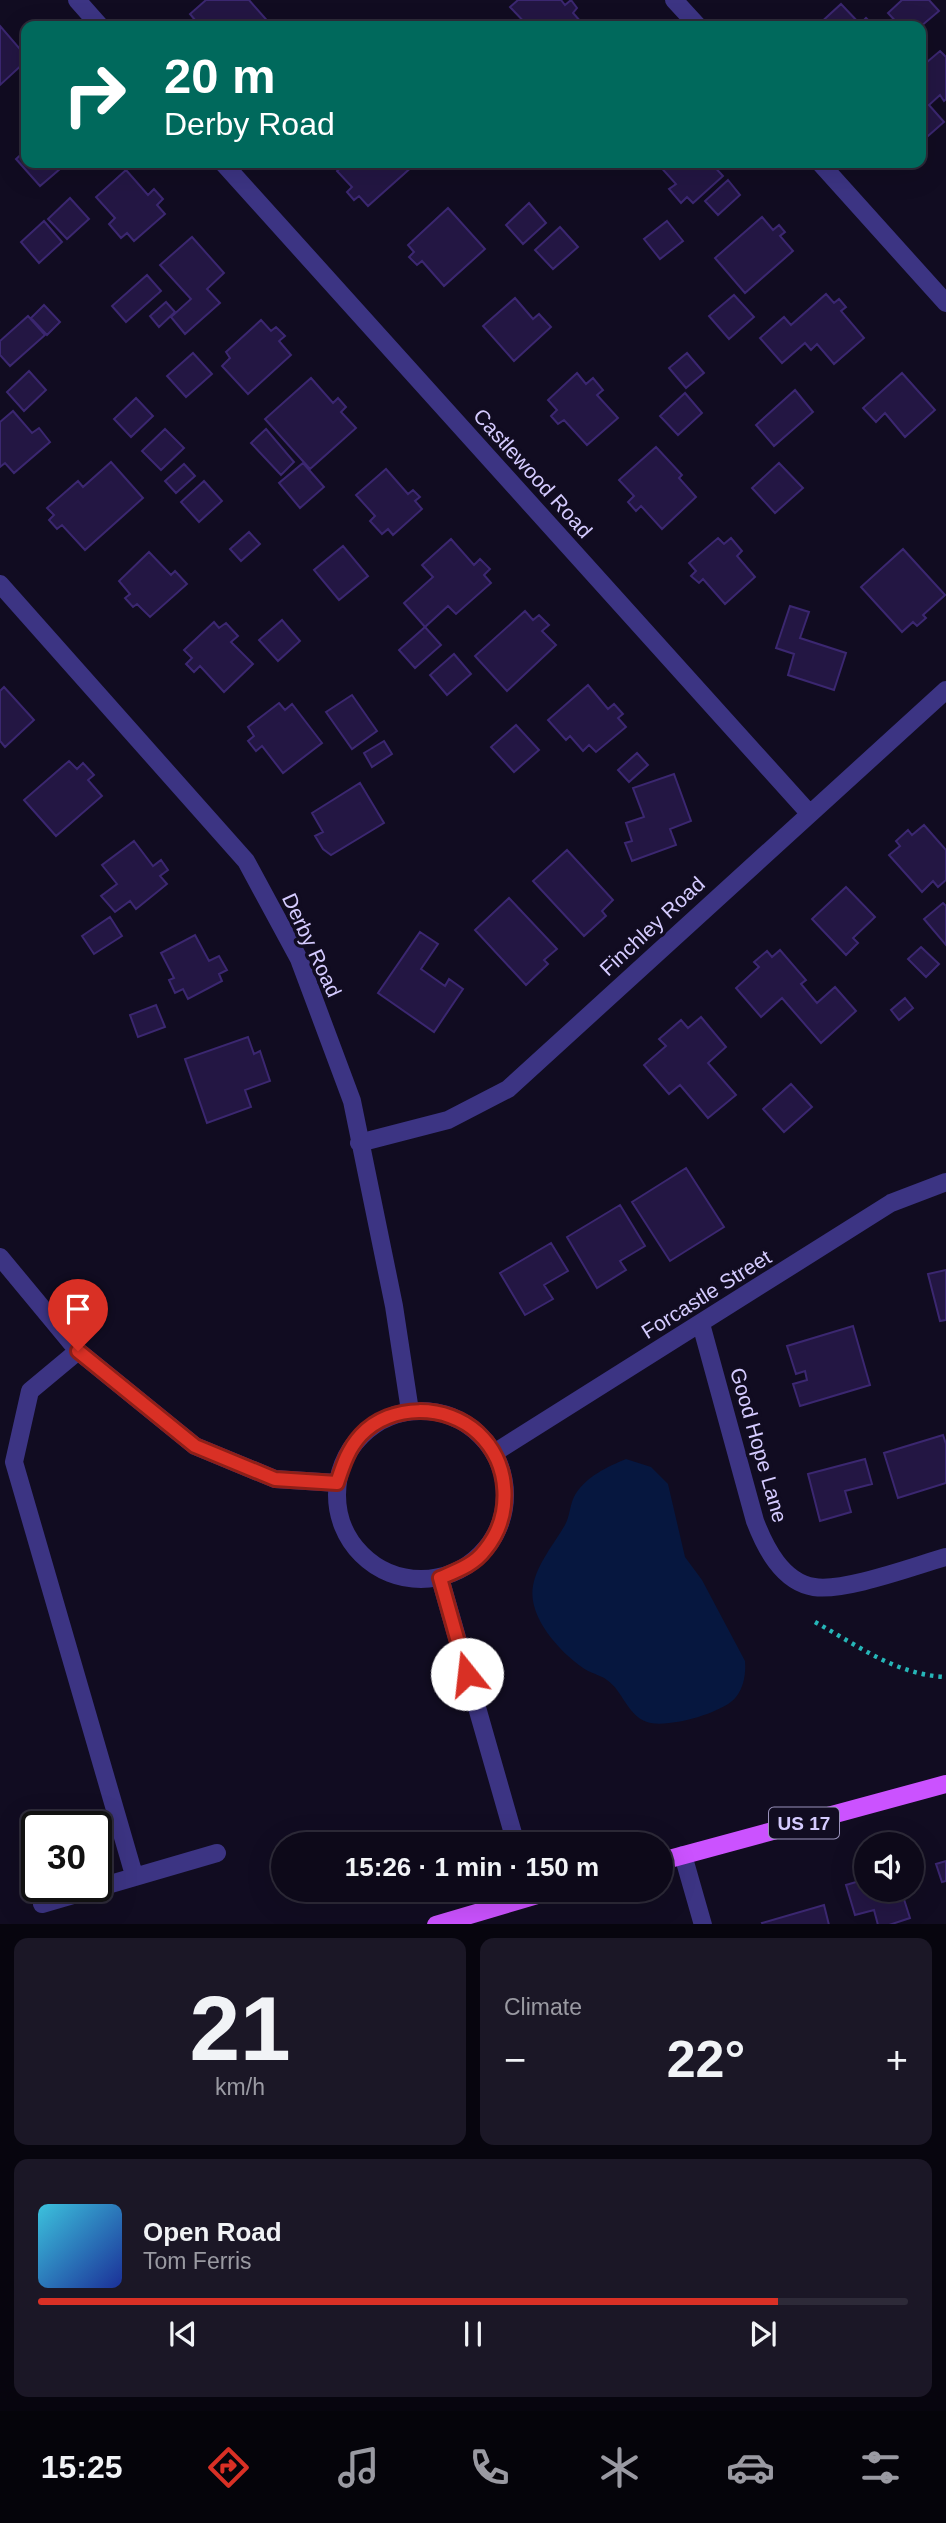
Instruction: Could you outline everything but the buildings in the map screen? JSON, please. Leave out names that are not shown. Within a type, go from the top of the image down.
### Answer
[{"type":"main road","name":"US 17","points":[[673,1858],[946,1784]]},
{"type":"main road","points":[[436,1924],[503,1902]]},
{"type":"street","points":[[77,0],[96,21]]},
{"type":"street","points":[[674,0],[693,21]]},
{"type":"street","name":"Castlewood Road","points":[[228,168],[809,813]]},
{"type":"street","points":[[824,168],[946,303]]},
{"type":"street","name":"Derby Road","points":[[0,584],[246,861],[299,959],[352,1101],[394,1306],[410,1411]]},
{"type":"street","name":"Finchley Road","points":[[359,1143],[448,1120],[508,1089],[946,690]]},
{"type":"street","name":"Forcastle Street","points":[[494,1453],[891,1203],[946,1182]]},
{"type":"street","points":[[0,1257],[78,1351],[195,1446],[275,1479],[337,1483]]},
{"type":"street","name":"Good Hope Lane","points":[[701,1324],[755,1521],[764,1545],[778,1564],[792,1577],[811,1587],[828,1587],[849,1584],[946,1557]]},
{"type":"street","points":[[78,1351],[30,1391],[14,1462],[134,1875]]},
{"type":"street","points":[[410,1411],[434,1411],[458,1419],[479,1433],[494,1453],[504,1477],[505,1504],[499,1529],[485,1552],[464,1568],[440,1578],[413,1579],[387,1572],[364,1557],[347,1536],[338,1510],[337,1483],[346,1457],[362,1434],[383,1419],[410,1411]]},
{"type":"street","points":[[440,1578],[513,1832]]},
{"type":"street","points":[[42,1904],[134,1875],[217,1853]]},
{"type":"street","points":[[683,1855],[703,1924]]},
{"type":"path","points":[[815,1622],[889,1665],[946,1677]]},
{"type":"water","points":[[626,1459],[651,1467],[668,1484],[685,1557],[702,1580],[745,1661],[744,1680],[736,1697],[708,1714],[656,1724],[640,1719],[612,1685],[578,1664],[558,1646],[541,1623],[536,1611],[533,1586],[538,1570],[565,1525],[575,1495],[591,1477]]},
{"type":"route","points":[[78,1351],[195,1446],[275,1479],[337,1483],[346,1457],[362,1434],[383,1419],[410,1411],[434,1411],[458,1419],[479,1433],[494,1453],[504,1477],[505,1504],[499,1529],[485,1552],[464,1568],[440,1578],[467,1674]]}]
